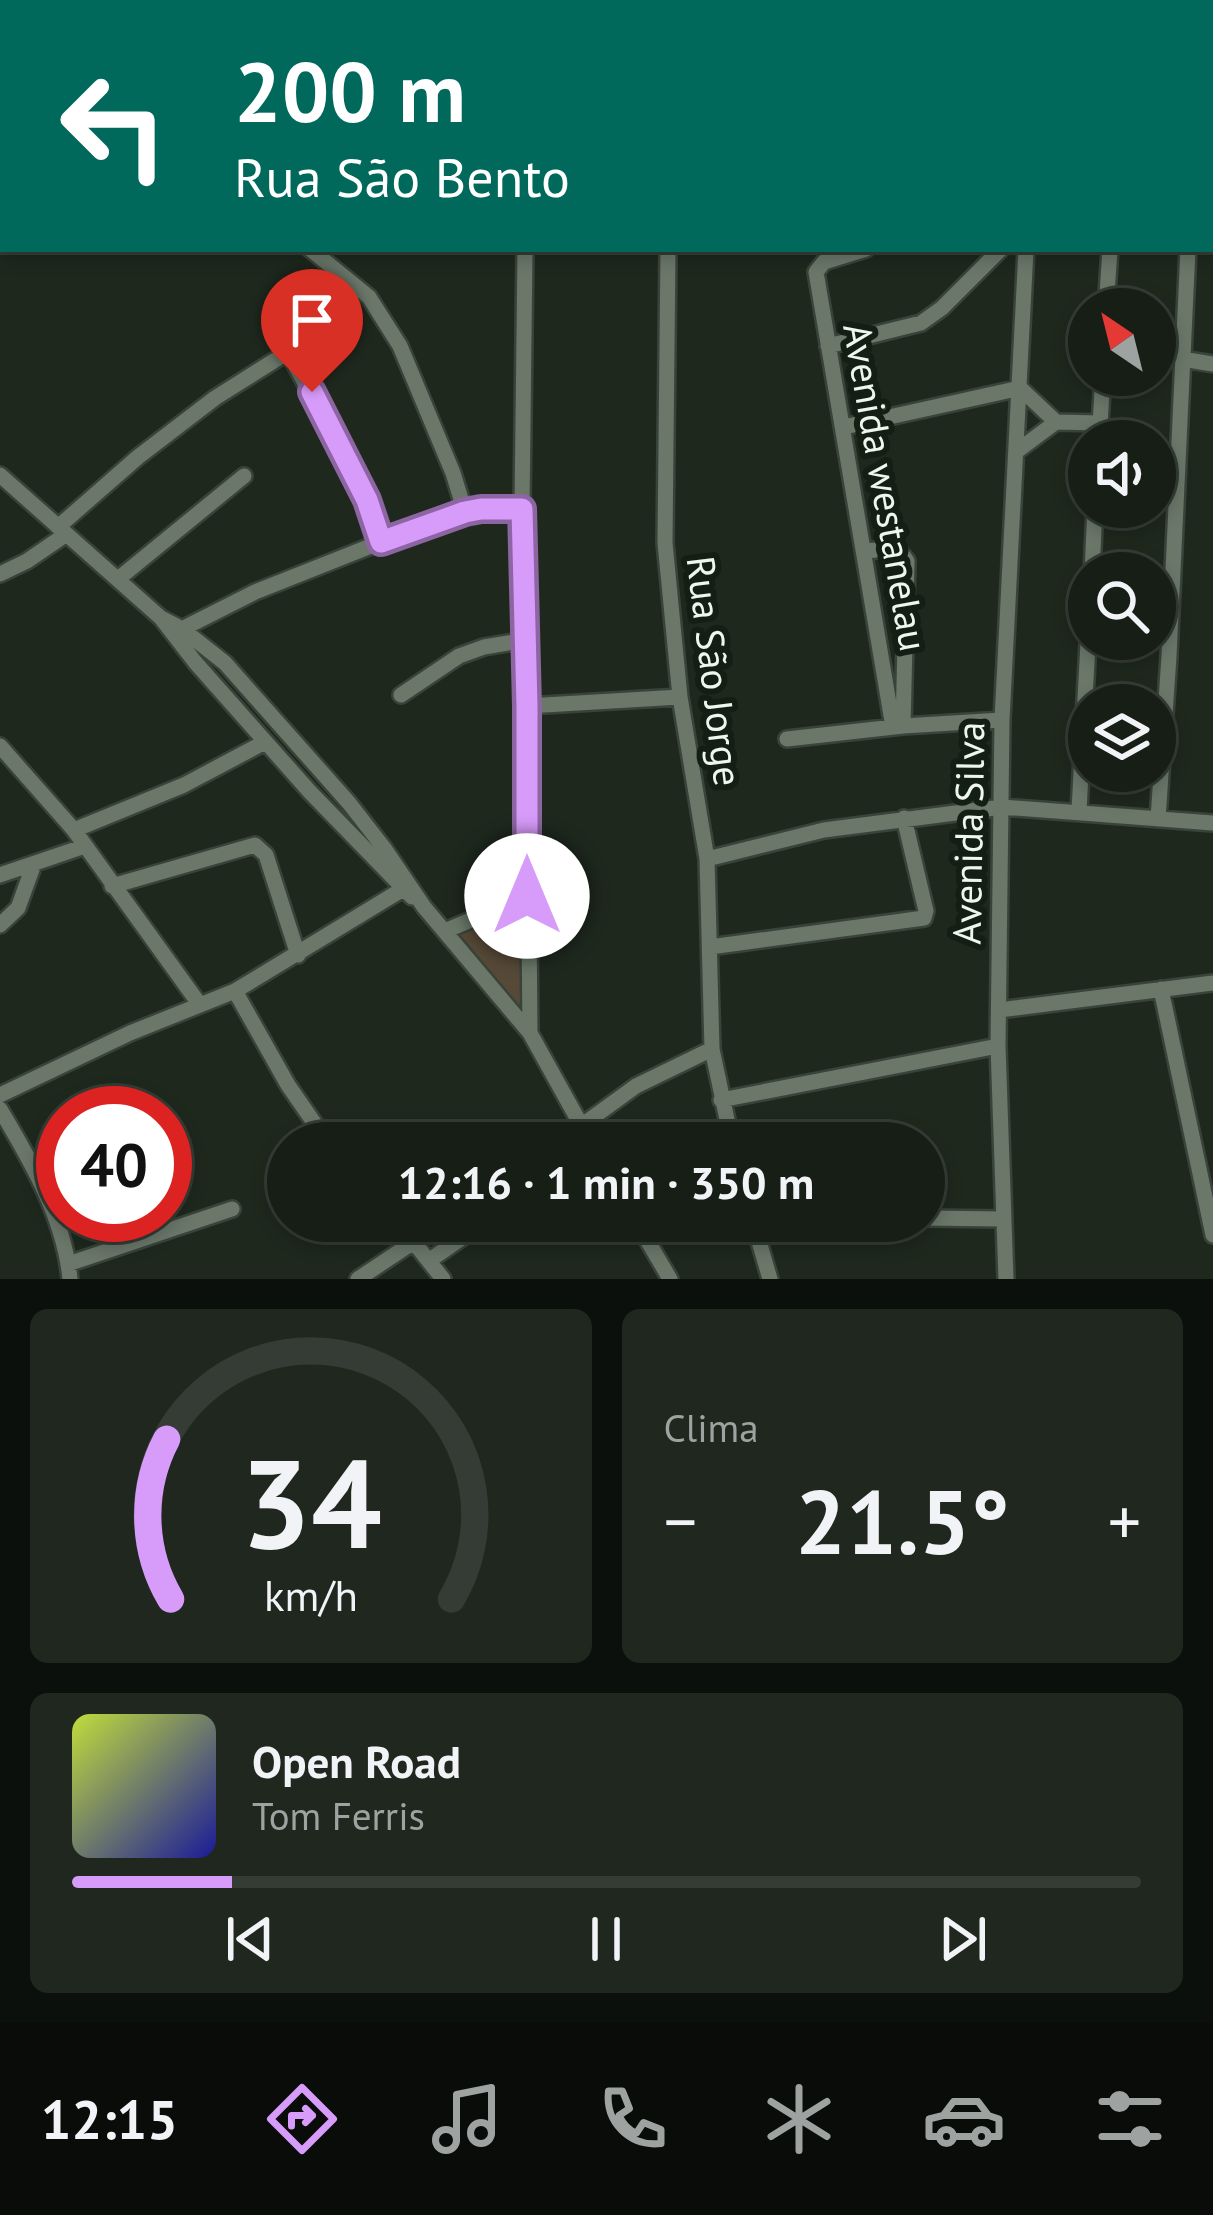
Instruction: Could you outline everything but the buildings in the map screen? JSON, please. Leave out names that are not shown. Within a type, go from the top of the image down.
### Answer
[{"type":"street","points":[[314,252],[368,297],[400,346],[465,512]]},
{"type":"street","points":[[525,252],[522,509],[530,1033]]},
{"type":"street","name":"Rua São Jorge","points":[[668,252],[665,543],[680,697],[707,859],[712,1049],[727,1122]]},
{"type":"street","name":"Avenida westanelau","points":[[856,252],[824,262],[816,272],[898,726]]},
{"type":"street","points":[[828,346],[906,329],[933,317],[998,252]]},
{"type":"street","name":"Avenida Silva","points":[[1006,1279],[998,1046],[1002,720],[1026,252]]},
{"type":"street","points":[[1107,288],[1110,252]]},
{"type":"street","points":[[1158,819],[1188,252]]},
{"type":"street","points":[[0,574],[27,561],[138,457],[215,398],[288,352],[353,472],[381,542]]},
{"type":"street","points":[[1182,359],[1213,364]]},
{"type":"street","points":[[844,427],[1020,388],[1056,422]]},
{"type":"street","points":[[1017,451],[1056,422],[1068,422]]},
{"type":"street","points":[[0,475],[177,632],[225,663],[349,803],[407,887]]},
{"type":"street","points":[[118,579],[244,476]]},
{"type":"street","points":[[177,632],[255,592],[465,512],[522,509]]},
{"type":"street","points":[[864,551],[894,550],[907,561],[898,726]]},
{"type":"street","points":[[177,632],[265,742],[407,887],[530,1033],[579,1122]]},
{"type":"street","points":[[401,695],[459,656],[526,640]]},
{"type":"street","points":[[1079,812],[1087,660]]},
{"type":"street","points":[[527,706],[680,697]]},
{"type":"street","points":[[788,739],[1002,720]]},
{"type":"street","points":[[74,830],[184,785],[265,742]]},
{"type":"street","points":[[3,748],[74,830],[200,1005]]},
{"type":"street","points":[[707,859],[824,830],[1002,807],[1213,823]]},
{"type":"street","points":[[710,947],[924,918],[904,818]]},
{"type":"street","points":[[0,875],[85,846]]},
{"type":"street","points":[[112,886],[260,846],[298,955]]},
{"type":"street","points":[[0,925],[18,908],[34,864]]},
{"type":"street","points":[[0,1095],[111,1041],[236,991],[407,887]]},
{"type":"street","points":[[445,932],[527,896]]},
{"type":"street","points":[[1000,1010],[1213,983]]},
{"type":"street","points":[[1161,989],[1213,1235]]},
{"type":"street","points":[[236,991],[314,1122]]},
{"type":"street","points":[[721,1100],[998,1046]]},
{"type":"street","points":[[586,1122],[636,1086],[712,1049]]},
{"type":"street","points":[[0,1109],[36,1170]]},
{"type":"street","points":[[69,1271],[232,1208]]},
{"type":"street","points":[[945,1219],[1002,1220]]},
{"type":"street","points":[[358,1279],[414,1242]]},
{"type":"street","points":[[417,1242],[443,1279]]},
{"type":"street","points":[[430,1260],[456,1242]]},
{"type":"street","points":[[648,1242],[670,1279]]},
{"type":"street","points":[[759,1242],[770,1279]]},
{"type":"shaded area","points":[[524,902],[524,1019],[453,934]]},
{"type":"route","points":[[312,392],[367,500],[381,542],[465,512],[522,509],[527,896]]}]
